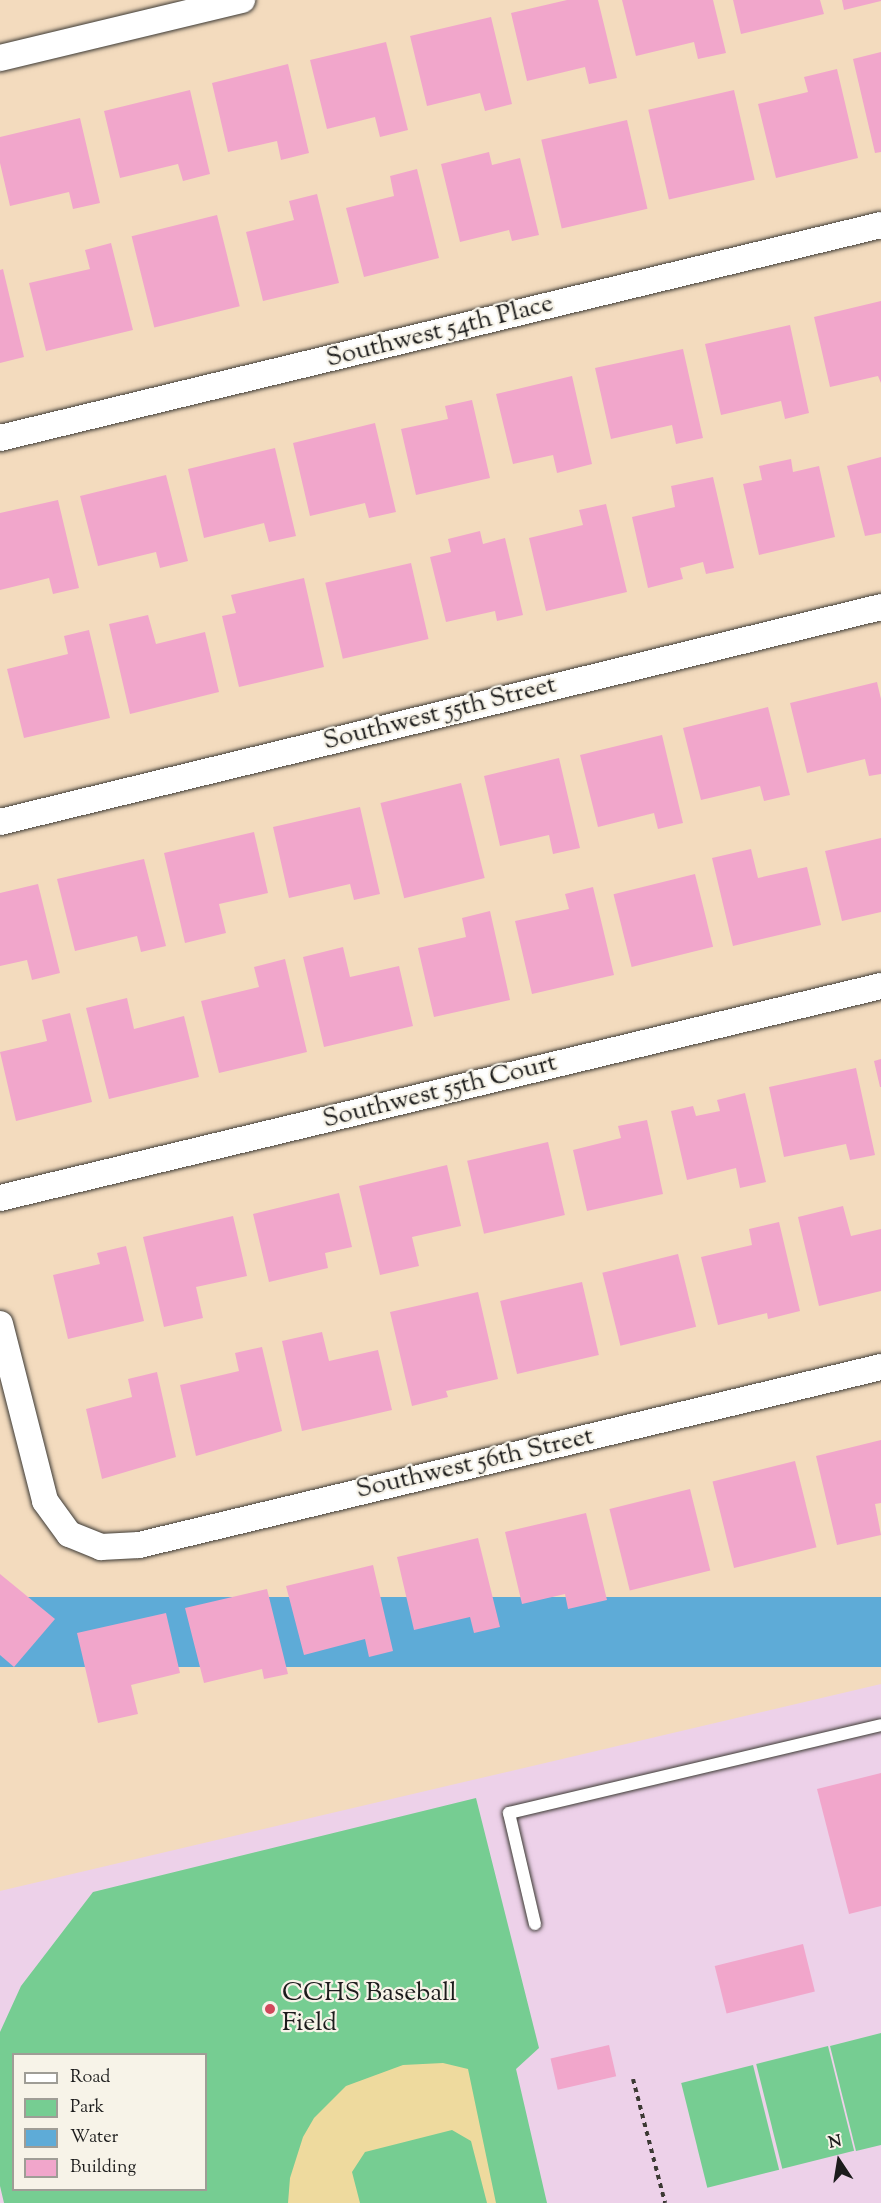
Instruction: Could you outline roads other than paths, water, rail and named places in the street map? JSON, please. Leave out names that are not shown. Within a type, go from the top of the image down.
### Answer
[{"type":"street","points":[[0,58],[242,0]]},
{"type":"street","name":"Southwest 54th Place","points":[[0,438],[881,225]]},
{"type":"street","name":"Southwest 55th Street","points":[[0,822],[881,607]]},
{"type":"street","name":"Southwest 55th Court","points":[[0,1198],[881,986]]},
{"type":"street","name":"Southwest 56th Street","points":[[0,1324],[37,1480],[45,1501],[69,1534],[101,1547],[139,1545],[881,1367]]},
{"type":"lane","points":[[535,1924],[509,1813],[881,1725]]},
{"type":"water","points":[[0,1597],[881,1597],[881,1667],[0,1667]]},
{"type":"place","name":"CCHS Baseball Field","points":[[270,2009]]}]
